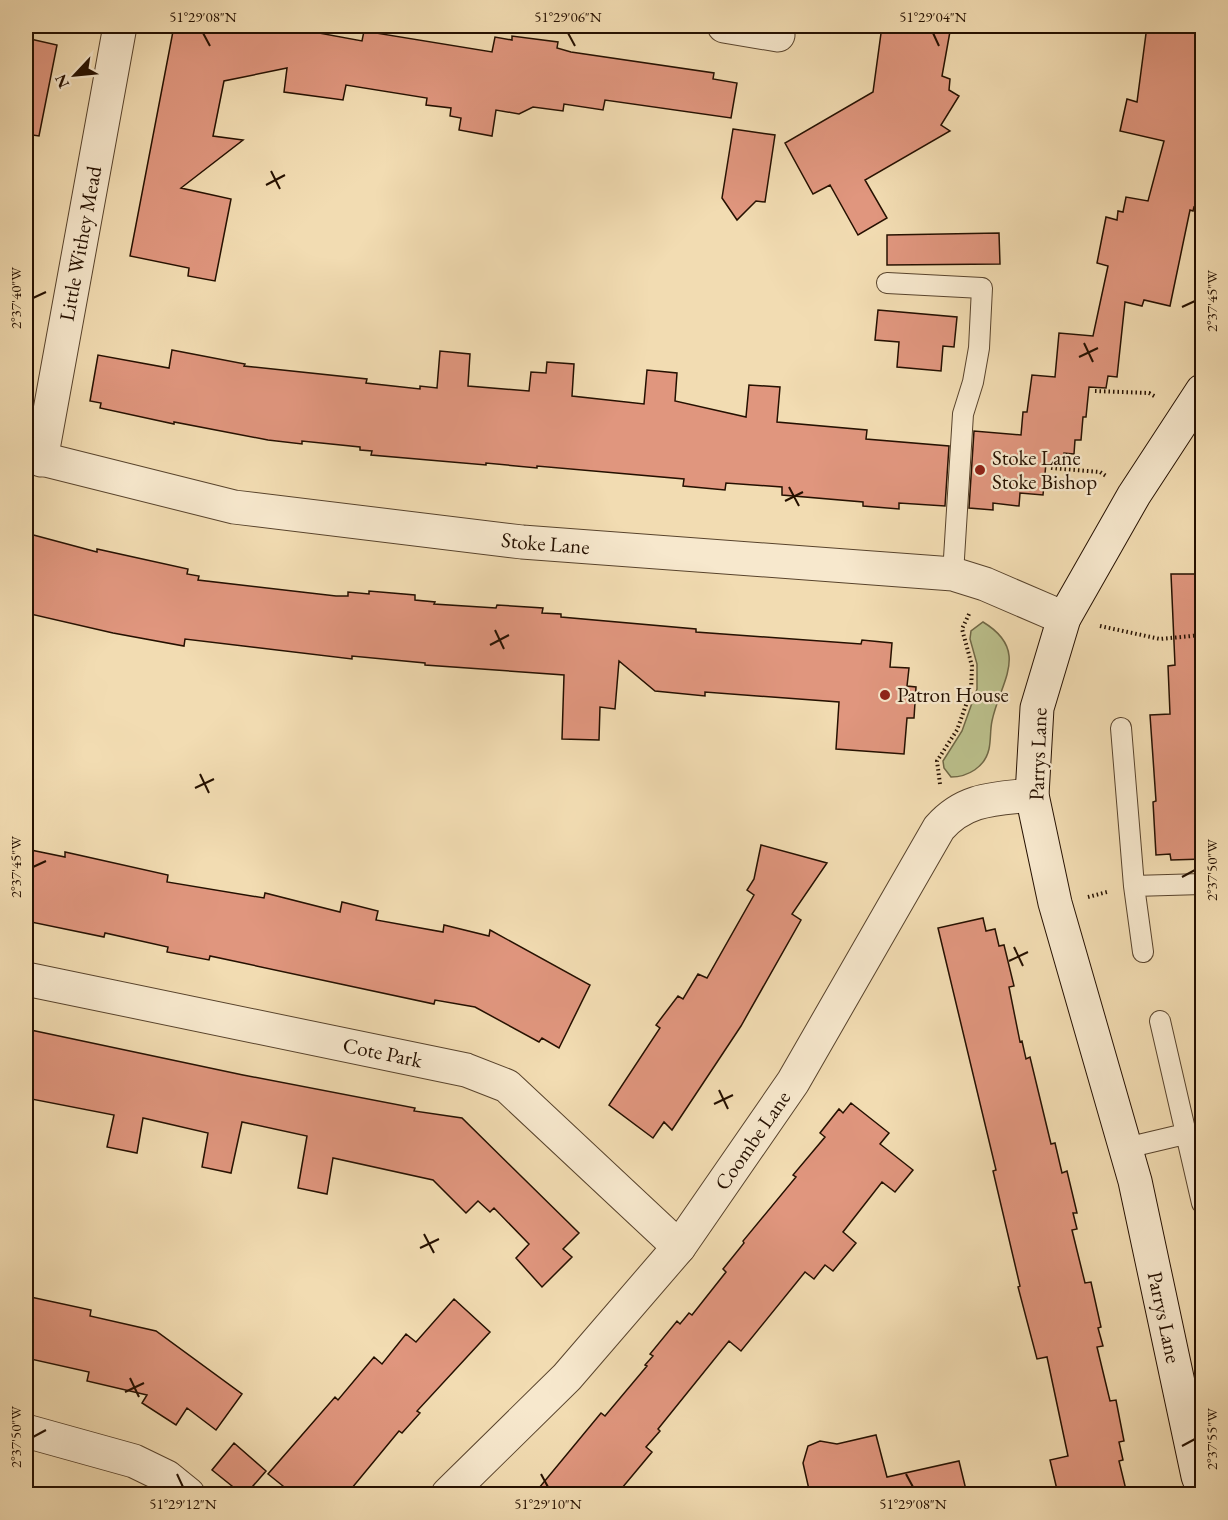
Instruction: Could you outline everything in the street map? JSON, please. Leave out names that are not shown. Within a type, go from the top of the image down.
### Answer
[{"type":"street","name":"Little Withey Mead","points":[[33,457],[120,26]]},
{"type":"street","points":[[724,26],[778,35]]},
{"type":"street","name":"Parrys Lane","points":[[1203,391],[1134,495],[1064,618],[1036,708],[1032,795],[1055,903],[1135,1181],[1198,1476],[1203,1487]]},
{"type":"street","name":"Stoke Lane","points":[[33,457],[234,507],[522,542],[953,574],[985,584],[1064,618]]},
{"type":"street","name":"Coombe Lane","points":[[448,1494],[567,1377],[680,1247],[793,1082],[939,828],[948,817],[975,802],[1032,795]]},
{"type":"street","name":"Cote Park","points":[[26,979],[466,1070],[507,1086],[680,1247]]},
{"type":"street","points":[[26,1431],[134,1461],[167,1477],[188,1494]]},
{"type":"lane","points":[[887,283],[982,288],[979,348],[973,382],[963,414],[953,574]]},
{"type":"lane","points":[[1120,728],[1134,886],[1143,952]]},
{"type":"lane","points":[[1134,886],[1203,884]]},
{"type":"lane","points":[[1160,1021],[1203,1203]]},
{"type":"lane","points":[[1125,1148],[1185,1134]]},
{"type":"path","points":[[1095,392],[1149,393]]},
{"type":"path","points":[[1052,468],[1100,472]]},
{"type":"path","points":[[948,817],[937,761],[957,730],[970,691],[972,666],[962,629],[985,584]]},
{"type":"path","points":[[1064,618],[1160,639],[1203,635]]},
{"type":"path","points":[[1055,903],[1134,886]]},
{"type":"green space","points":[[983,622],[1006,644],[1009,656],[1008,668],[992,721],[990,746],[984,761],[969,773],[951,777],[944,768],[943,761],[962,731],[977,689],[977,664],[970,639],[971,631]]},
{"type":"building","points":[[174,26],[281,26],[362,41],[364,31],[492,52],[495,37],[512,40],[512,36],[558,42],[557,48],[571,52],[714,73],[713,79],[737,83],[731,118],[605,100],[603,110],[564,104],[563,111],[533,107],[519,114],[496,110],[492,136],[459,130],[461,118],[450,116],[451,108],[426,105],[427,98],[346,85],[343,100],[284,92],[287,68],[224,81],[213,136],[243,140],[181,188],[231,199],[215,281],[188,276],[189,268],[130,256]]},
{"type":"building","points":[[882,26],[951,26],[942,76],[950,79],[949,90],[959,96],[941,125],[950,131],[865,180],[887,218],[858,235],[830,185],[813,194],[785,143],[873,92]]},
{"type":"building","points":[[1147,26],[1203,26],[1203,209],[1194,207],[1193,211],[1190,210],[1170,306],[1144,300],[1142,306],[1125,302],[1117,377],[1108,376],[1106,388],[1089,387],[1081,440],[1075,440],[1074,454],[1064,453],[1064,465],[1046,463],[1043,495],[1020,493],[1019,506],[993,503],[993,510],[969,508],[974,431],[1021,435],[1023,412],[1027,412],[1032,375],[1055,377],[1059,333],[1093,336],[1108,266],[1097,263],[1106,217],[1117,220],[1118,211],[1123,212],[1126,197],[1148,201],[1164,141],[1120,131],[1127,99],[1137,102]]},
{"type":"building","points":[[26,38],[57,45],[39,136],[26,134]]},
{"type":"building","points":[[733,129],[775,135],[765,202],[756,201],[737,220],[722,198]]},
{"type":"building","points":[[999,233],[1000,264],[887,265],[887,235]]},
{"type":"building","points":[[878,310],[957,317],[954,347],[943,346],[941,371],[897,367],[899,342],[875,340]]},
{"type":"building","points":[[172,350],[245,364],[244,366],[367,379],[366,383],[420,389],[420,386],[437,388],[440,351],[470,354],[468,386],[529,391],[531,372],[546,373],[547,362],[574,364],[572,396],[644,404],[647,370],[677,373],[675,401],[746,417],[749,385],[780,387],[777,422],[867,430],[866,439],[949,446],[945,506],[899,503],[899,509],[863,506],[863,502],[782,495],[782,487],[726,483],[725,490],[683,486],[684,479],[371,455],[372,451],[360,450],[360,447],[268,440],[174,422],[174,424],[100,408],[101,403],[90,401],[98,355],[169,368]]},
{"type":"building","points":[[26,533],[97,552],[97,549],[188,569],[187,574],[199,576],[198,580],[336,596],[348,596],[348,592],[369,594],[369,591],[415,595],[415,600],[435,602],[434,604],[543,608],[542,613],[561,614],[561,617],[696,629],[696,632],[861,644],[862,640],[892,643],[890,667],[909,668],[907,686],[916,687],[914,718],[907,718],[904,754],[836,749],[839,702],[705,692],[705,696],[655,691],[619,661],[615,709],[600,707],[599,740],[562,739],[564,675],[425,665],[425,663],[352,656],[352,659],[185,639],[184,646],[26,613]]},
{"type":"building","points":[[1171,574],[1203,574],[1203,696],[1198,696],[1203,753],[1203,859],[1171,860],[1170,854],[1156,855],[1153,802],[1156,801],[1150,715],[1170,714],[1168,666],[1175,665]]},
{"type":"building","points":[[761,845],[827,863],[792,914],[801,920],[741,1026],[672,1130],[664,1122],[653,1138],[609,1105],[660,1028],[656,1025],[678,996],[683,999],[698,974],[707,978],[754,895],[747,890],[754,879]]},
{"type":"building","points":[[26,849],[65,857],[65,852],[168,875],[167,882],[264,898],[265,893],[340,912],[342,902],[378,911],[376,920],[443,932],[444,925],[489,936],[490,930],[590,985],[559,1048],[542,1038],[539,1042],[475,1007],[435,1000],[434,1004],[210,956],[209,960],[167,952],[168,947],[105,933],[104,937],[26,921]]},
{"type":"building","points":[[983,918],[986,931],[995,929],[999,946],[1004,945],[1014,986],[1009,987],[1020,1042],[1022,1041],[1026,1059],[1030,1057],[1051,1144],[1055,1143],[1062,1173],[1067,1171],[1077,1213],[1073,1213],[1077,1229],[1072,1230],[1085,1283],[1091,1282],[1103,1346],[1097,1347],[1110,1401],[1116,1400],[1124,1441],[1119,1442],[1123,1460],[1119,1461],[1127,1494],[1058,1494],[1050,1460],[1068,1456],[1047,1357],[1037,1359],[1018,1287],[1020,1286],[993,1171],[996,1170],[938,928]]},
{"type":"building","points":[[26,1029],[243,1075],[415,1108],[414,1111],[462,1118],[579,1233],[563,1249],[572,1257],[542,1287],[516,1258],[529,1244],[494,1208],[490,1212],[478,1201],[466,1213],[433,1180],[333,1158],[327,1194],[298,1188],[307,1136],[242,1122],[231,1173],[202,1167],[208,1133],[143,1118],[137,1153],[107,1147],[114,1115],[26,1098]]},
{"type":"building","points":[[851,1103],[889,1133],[880,1144],[913,1170],[895,1192],[882,1182],[843,1232],[856,1243],[833,1271],[825,1265],[814,1279],[805,1272],[741,1351],[729,1341],[658,1429],[660,1431],[646,1447],[652,1452],[617,1494],[534,1494],[601,1413],[605,1416],[647,1366],[645,1365],[653,1356],[650,1354],[677,1321],[680,1324],[689,1313],[692,1315],[726,1272],[723,1269],[744,1243],[743,1241],[796,1177],[793,1175],[825,1137],[820,1133],[839,1109],[843,1113]]},
{"type":"building","points":[[26,1296],[91,1310],[90,1316],[156,1331],[242,1394],[216,1430],[187,1408],[176,1425],[142,1403],[147,1395],[87,1381],[89,1372],[26,1358]]},
{"type":"building","points":[[454,1299],[490,1332],[417,1411],[420,1413],[402,1433],[399,1431],[347,1494],[293,1494],[268,1474],[335,1397],[338,1400],[374,1357],[382,1364],[406,1334],[416,1342]]},
{"type":"building","points":[[876,1435],[887,1477],[959,1461],[967,1494],[810,1494],[803,1463],[808,1446],[820,1441],[837,1444]]},
{"type":"building","points":[[234,1443],[266,1471],[246,1494],[242,1494],[212,1470]]},
{"type":"place","name":"Stoke Lane Stoke Bishop","points":[[980,470]]},
{"type":"place","name":"Patron House","points":[[885,695]]}]
